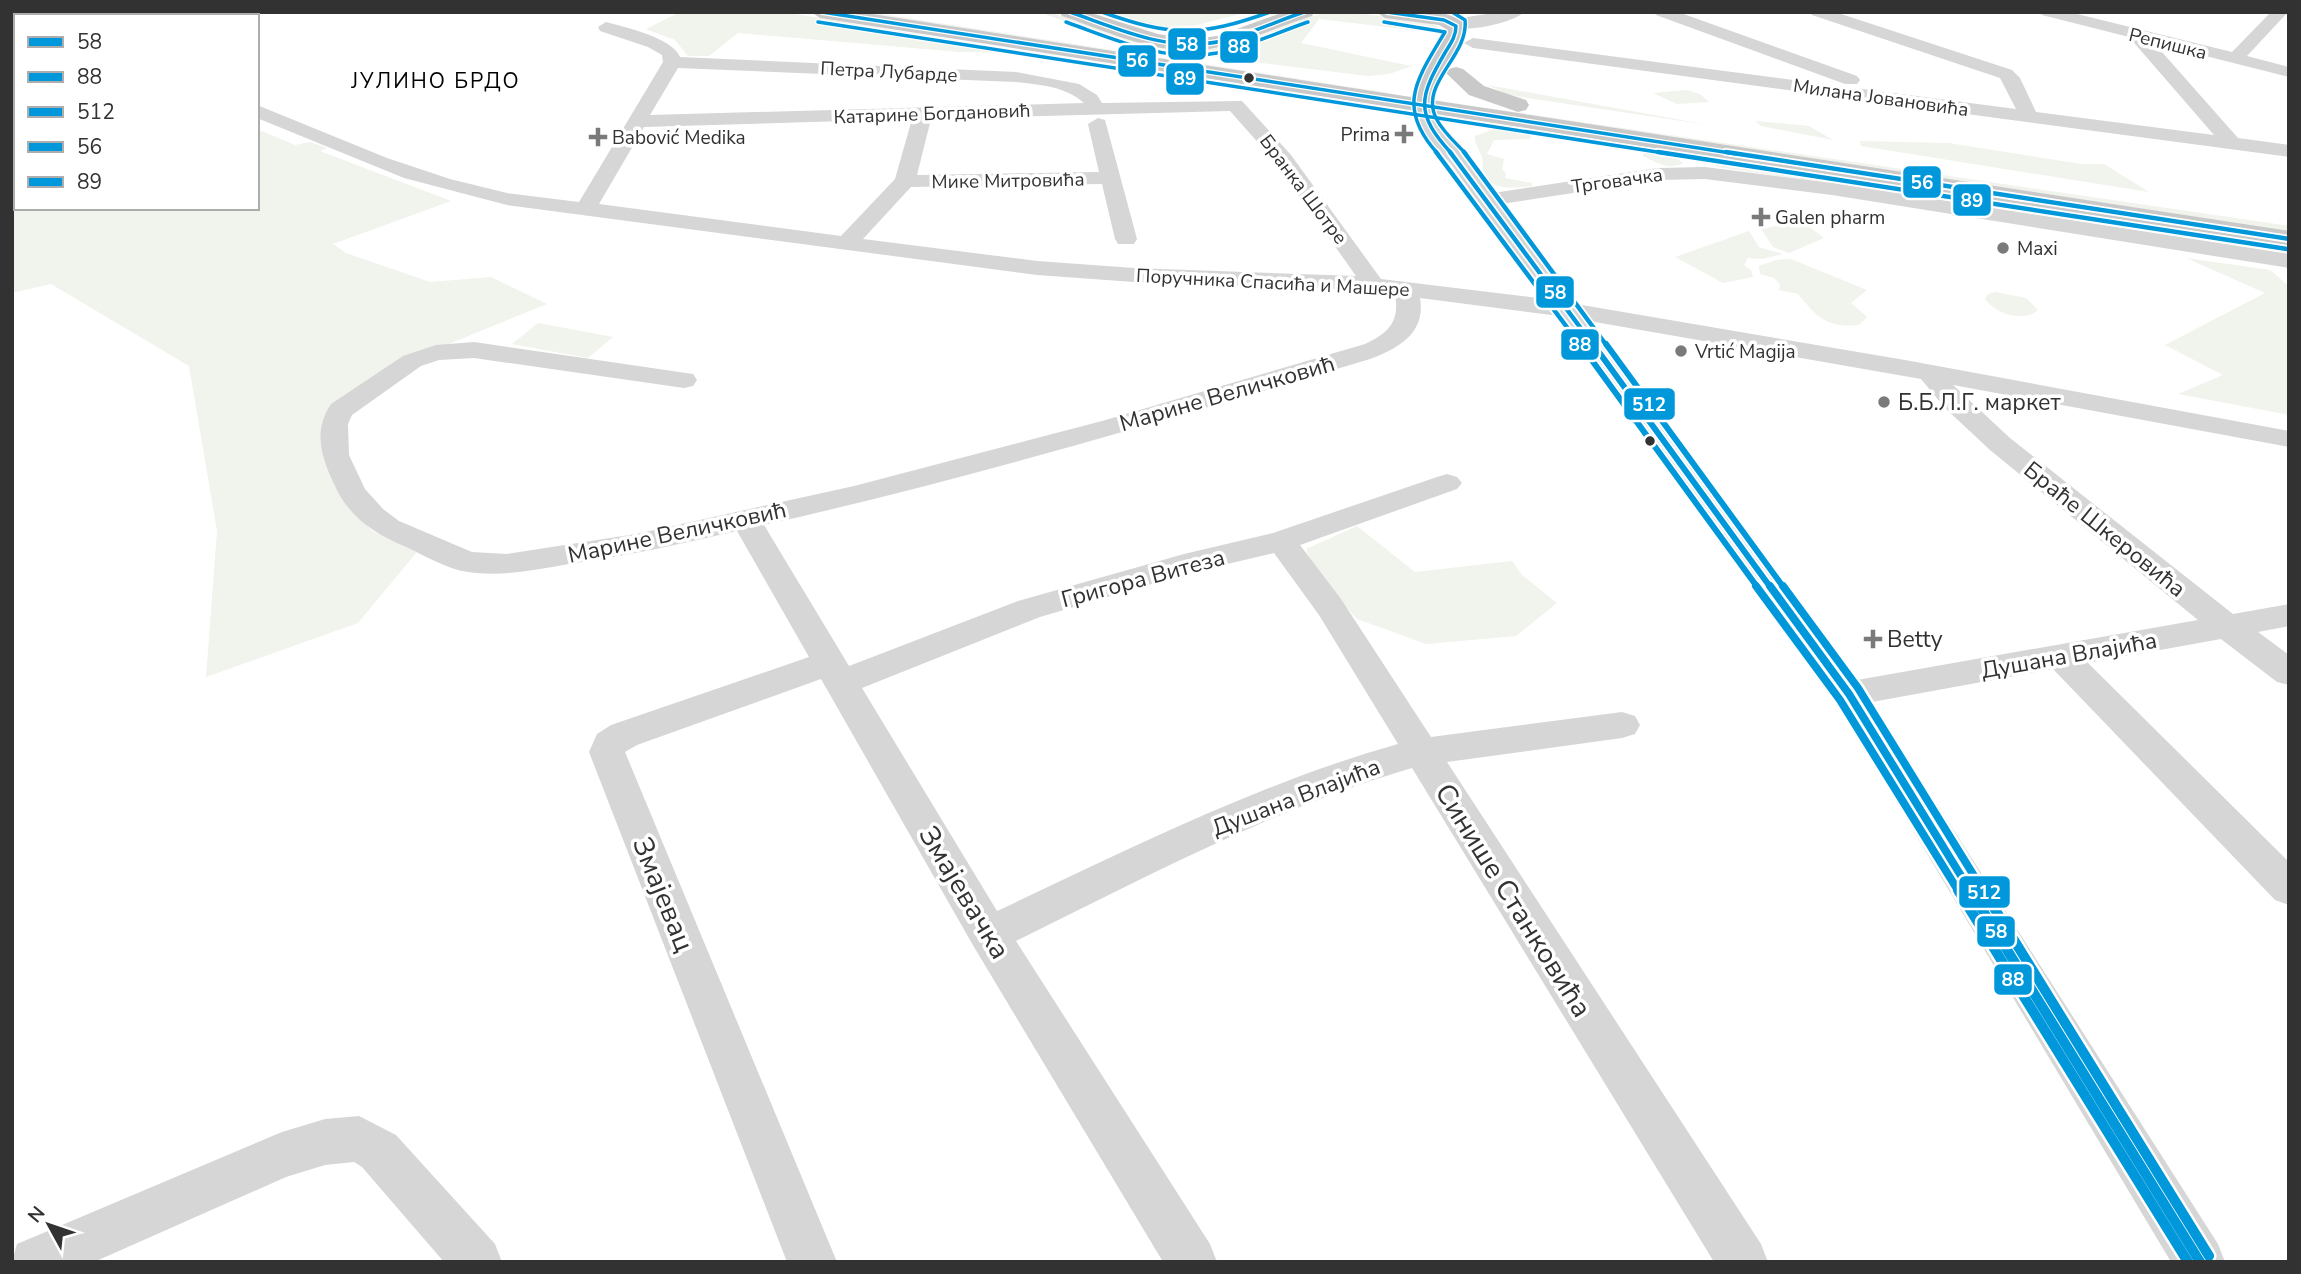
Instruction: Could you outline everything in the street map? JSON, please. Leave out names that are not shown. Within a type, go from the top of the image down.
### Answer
[{"type":"main road","points":[[820,12],[1432,101]]},
{"type":"main road","points":[[880,12],[1352,83],[1432,101]]},
{"type":"main road","points":[[1069,12],[1176,44],[1207,43],[1306,12]]},
{"type":"main road","points":[[1144,36],[1173,39],[1202,37],[1276,12]]},
{"type":"main road","points":[[1352,83],[1395,80],[1448,67],[1473,43],[1480,31],[1479,26],[1455,19],[1385,12]]},
{"type":"main road","points":[[1432,101],[1448,67],[1457,30],[1455,19]]},
{"type":"main road","points":[[1448,67],[1463,82],[1480,92],[1536,110]]},
{"type":"main road","name":"Трговачка","points":[[1432,101],[1536,110],[2289,223]]},
{"type":"main road","name":"Трговачка","points":[[1432,101],[1514,120],[2289,239]]},
{"type":"main road","points":[[1457,151],[1473,129],[1514,120]]},
{"type":"street","points":[[1455,19],[1499,12]]},
{"type":"street","points":[[1455,19],[1495,20],[1516,12]]},
{"type":"street","points":[[1662,12],[1858,88]]},
{"type":"street","points":[[1818,12],[2006,74],[2011,78],[2029,117]]},
{"type":"street","name":"Репишка","points":[[2048,12],[2289,72]]},
{"type":"street","points":[[2086,12],[2137,36],[2231,143]]},
{"type":"street","points":[[2235,59],[2280,13],[2289,15]]},
{"type":"street","points":[[585,210],[672,62],[670,52],[654,43],[606,27]]},
{"type":"street","name":"Милана Јовановића","points":[[1473,43],[1858,88],[1909,101],[2289,151]]},
{"type":"street","points":[[1951,56],[1977,46]]},
{"type":"street","name":"Петра Лубарде","points":[[672,62],[1016,77],[1076,90],[1090,98],[1097,116]]},
{"type":"street","points":[[1432,101],[1438,140],[1457,151],[1486,200],[1849,694],[2200,1262]]},
{"type":"street","name":"Катарине Богдановић","points":[[638,121],[923,114],[1097,116],[1227,105]]},
{"type":"street","name":"Бранка Шотре","points":[[1227,105],[1242,109],[1272,145],[1373,285]]},
{"type":"street","name":"Поручника Спасића и Машере","points":[[259,112],[328,142],[434,180],[491,196],[1078,272],[1373,285],[1564,308],[2289,439]]},
{"type":"street","points":[[846,244],[905,181],[923,114]]},
{"type":"street","points":[[1097,116],[1126,239]]},
{"type":"street","points":[[1699,148],[1698,156],[1704,173]]},
{"type":"street","name":"Трговачка","points":[[1486,200],[1658,174],[1704,173],[1788,182],[2289,261]]},
{"type":"street","name":"Мике Митровића","points":[[905,181],[1111,178]]},
{"type":"street","name":"Марине Величковић","points":[[684,380],[474,350],[436,353],[412,361],[341,410],[334,424],[335,455],[346,483],[372,516],[407,537],[467,562],[487,564],[530,561],[636,544],[856,495],[1016,453],[1361,354],[1380,347],[1402,332],[1410,314],[1406,288]]},
{"type":"street","name":"Браће Шкеровића","points":[[1930,373],[1945,391],[2029,468],[2137,558],[2289,673]]},
{"type":"street","name":"Григора Витеза","points":[[836,673],[1029,609],[1184,564],[1281,541],[1447,483]]},
{"type":"street","name":"Змајевачка","points":[[745,519],[989,934],[1192,1262]]},
{"type":"street","name":"Синише Станковића","points":[[1281,541],[1329,607],[1743,1262]]},
{"type":"street","name":"Душана Влајића","points":[[1849,694],[2289,615]]},
{"type":"street","points":[[2061,657],[2289,888]]},
{"type":"street","name":"Змајевац","points":[[812,1262],[607,752],[610,744],[624,735],[836,673]]},
{"type":"street","name":"Душана Влајића","points":[[989,934],[1201,833],[1364,768],[1420,752],[1622,725]]},
{"type":"street","points":[[35,1262],[282,1155],[325,1142],[359,1139],[379,1150],[477,1262]]},
{"type":"shaded area","points":[[35,12],[247,12],[239,14],[30,14]]},
{"type":"shaded area","points":[[680,12],[783,12],[1034,53],[960,52],[738,33],[709,56],[688,56],[675,40],[646,29]]},
{"type":"shaded area","points":[[851,12],[868,12],[1389,93],[1386,93]]},
{"type":"shaded area","points":[[1039,12],[1048,12],[1175,48],[1325,13],[1426,21],[1440,28],[1438,33],[1319,19],[1301,43],[1411,66],[1418,64],[1389,74],[1368,76],[1228,59],[1122,42]]},
{"type":"shaded area","points":[[1092,12],[1248,12],[1167,33]]},
{"type":"shaded area","points":[[12,20],[14,210],[259,210],[259,130],[295,145],[310,142],[327,148],[320,151],[451,201],[333,244],[346,253],[430,282],[491,277],[547,304],[397,365],[322,442],[335,487],[371,530],[417,552],[358,623],[206,677],[217,531],[189,366],[51,284],[12,293]]},
{"type":"shaded area","points":[[1488,85],[1709,125],[1521,97]]},
{"type":"shaded area","points":[[1687,90],[1700,94],[1709,102],[1677,104],[1653,93]]},
{"type":"shaded area","points":[[1473,106],[2289,226],[2289,235]]},
{"type":"shaded area","points":[[1756,121],[1809,126],[1833,140],[1761,126]]},
{"type":"shaded area","points":[[1517,128],[1533,131],[1530,139],[1494,140],[1487,154],[1504,159],[1502,169],[1506,174],[1505,178],[1532,183],[1532,186],[1510,188],[1495,185],[1485,176],[1475,136],[1492,130]]},
{"type":"shaded area","points":[[1593,140],[1667,151],[1683,163],[1662,165],[1643,156],[1644,151],[1592,143]]},
{"type":"shaded area","points":[[1860,141],[1949,143],[2081,164],[2104,164],[2149,192],[1861,146]]},
{"type":"shaded area","points":[[1716,159],[2004,204],[2015,210],[1717,167],[1714,164]]},
{"type":"shaded area","points":[[1802,221],[1824,238],[1789,253],[1773,247],[1761,229]]},
{"type":"shaded area","points":[[1749,231],[1759,247],[1783,254],[1762,259],[1748,258],[1744,265],[1751,270],[1753,277],[1723,283],[1675,257]]},
{"type":"shaded area","points":[[2186,258],[2270,270],[2289,286],[2289,415],[2178,394],[2223,375],[2165,345],[2265,293]]},
{"type":"shaded area","points":[[1791,259],[1867,290],[1851,303],[1867,317],[1859,325],[1831,323],[1811,309],[1798,294],[1779,290],[1780,284],[1774,278],[1760,274],[1759,266],[1776,260]]},
{"type":"shaded area","points":[[1996,292],[2026,298],[2038,310],[2026,316],[2018,316],[1996,309],[1985,299],[1988,294]]},
{"type":"shaded area","points":[[538,323],[613,337],[588,358],[512,344]]},
{"type":"shaded area","points":[[1357,526],[1415,572],[1512,561],[1522,575],[1557,603],[1516,636],[1426,644],[1357,619],[1315,573],[1306,549]]},
{"type":"transit line","name":"56","points":[[822,12],[2289,239]]},
{"type":"transit line","name":"58","points":[[1070,12],[1157,41],[1193,45],[1235,37],[1304,12]]},
{"type":"transit line","name":"512","points":[[1102,12],[1149,27],[1186,33],[1223,28],[1270,12]]},
{"type":"transit line","name":"58","points":[[1387,12],[1444,20],[1456,26],[1456,34],[1426,86],[1423,99],[1429,125],[1458,160],[1849,694],[2200,1262]]},
{"type":"transit line","name":"512","points":[[1452,12],[1465,20],[1466,32],[1463,43],[1442,76],[1432,99],[1438,123],[1466,154],[1858,688],[2209,1256]]},
{"type":"transit line","name":"89","points":[[818,22],[2287,249]]},
{"type":"transit line","name":"88","points":[[1066,22],[1140,47],[1178,55],[1228,50],[1308,22]]},
{"type":"transit line","name":"88","points":[[1384,22],[1445,32],[1415,87],[1413,115],[1420,130],[1450,167],[1840,700],[2188,1262]]},
{"type":"place","name":"Prima","points":[[1404,134]]},
{"type":"place","name":"Babović Medika","points":[[598,137]]},
{"type":"place","name":"Galen pharm","points":[[1761,217]]},
{"type":"place","name":"Maxi","points":[[2003,248]]},
{"type":"place","name":"Vrtić Magija","points":[[1681,351]]},
{"type":"place","name":"Б.Б.Л.Г. маркет","points":[[1884,402]]},
{"type":"place","name":"Betty","points":[[1873,639]]},
{"type":"district","name":"ЈУЛИНО БРДО","points":[[436,81]]}]
